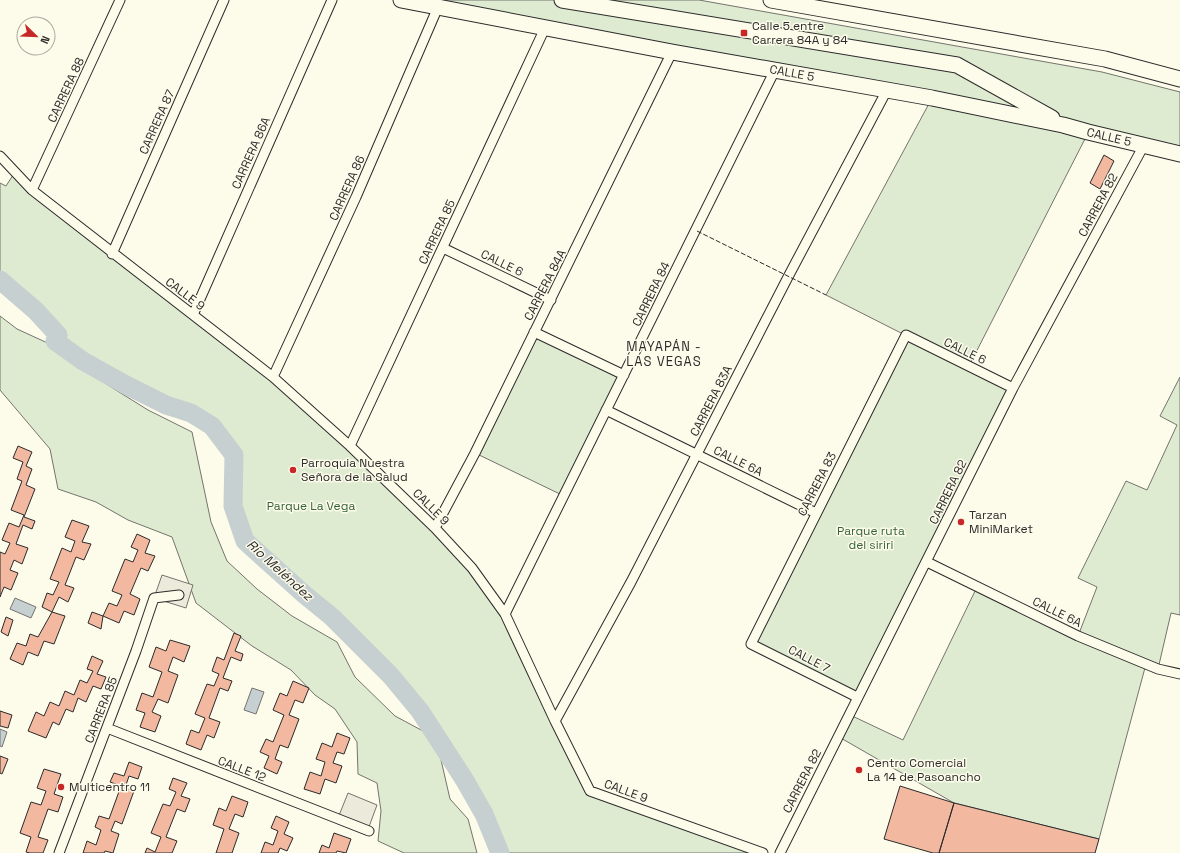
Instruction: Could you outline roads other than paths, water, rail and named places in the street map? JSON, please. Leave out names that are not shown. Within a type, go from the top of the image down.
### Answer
[{"type":"main road","name":"CALLE 5","points":[[401,0],[672,52],[887,90],[1063,125],[1180,154]]},
{"type":"main road","points":[[562,0],[957,65],[1063,125]]},
{"type":"main road","points":[[771,0],[1105,59],[1180,79]]},
{"type":"street","name":"CARRERA 88","points":[[32,190],[120,0]]},
{"type":"street","name":"CARRERA 87","points":[[112,254],[224,0]]},
{"type":"street","name":"CARRERA 86A","points":[[193,315],[332,0]]},
{"type":"street","name":"CARRERA 86","points":[[274,377],[356,197],[438,7]]},
{"type":"street","name":"CARRERA 85","points":[[350,446],[545,28]]},
{"type":"street","name":"CARRERA 84A","points":[[435,528],[476,453],[672,52]]},
{"type":"street","name":"CARRERA 84","points":[[505,614],[775,70]]},
{"type":"street","name":"CARRERA 83A","points":[[554,721],[632,582],[788,277],[887,90]]},
{"type":"street","name":"CARRERA 82","points":[[780,853],[1013,388],[1144,145]]},
{"type":"street","name":"CALLE 9","points":[[0,156],[32,190],[112,254],[274,377],[350,446],[435,528],[472,568],[505,614],[554,721],[590,791],[763,853]]},
{"type":"street","name":"CALLE 6","points":[[442,248],[551,300]]},
{"type":"street","points":[[534,332],[624,375]]},
{"type":"street","name":"CALLE 6","points":[[906,335],[1013,388]]},
{"type":"street","name":"CARRERA 83","points":[[751,644],[906,335]]},
{"type":"street","name":"CALLE 6A","points":[[606,410],[816,513]]},
{"type":"street","name":"CALLE 6A","points":[[927,562],[1078,636],[1158,669],[1180,674]]},
{"type":"street","name":"CARRERA 85","points":[[59,853],[107,728],[154,598],[179,596]]},
{"type":"street","name":"CALLE 7","points":[[751,644],[857,697]]},
{"type":"street","name":"CALLE 12","points":[[107,728],[369,831]]},
{"type":"waterway","name":"Río Meléndez","points":[[0,280],[36,311],[58,335],[55,341],[83,361],[166,405],[191,413],[212,426],[234,455],[233,506],[245,541],[332,617],[391,676],[420,711],[464,779],[484,814],[500,853]]},
{"type":"place","name":"Calle 5 entre Carrera 84A y 84","points":[[744,33]]},
{"type":"place","name":"Parroquia Nuestra Señora de la Salud","points":[[293,470]]},
{"type":"place","name":"Tarzan MiniMarket","points":[[961,522]]},
{"type":"place","name":"Centro Comercial La 14 de Pasoancho","points":[[859,770]]},
{"type":"place","name":"Multicentro 11","points":[[61,787]]},
{"type":"district","name":"MAYAPÁN - LAS VEGAS","points":[[664,354]]},
{"type":"park label","name":"Parque La Vega","points":[[311,506]]},
{"type":"park label","name":"Parque ruta del siriri","points":[[871,538]]}]
